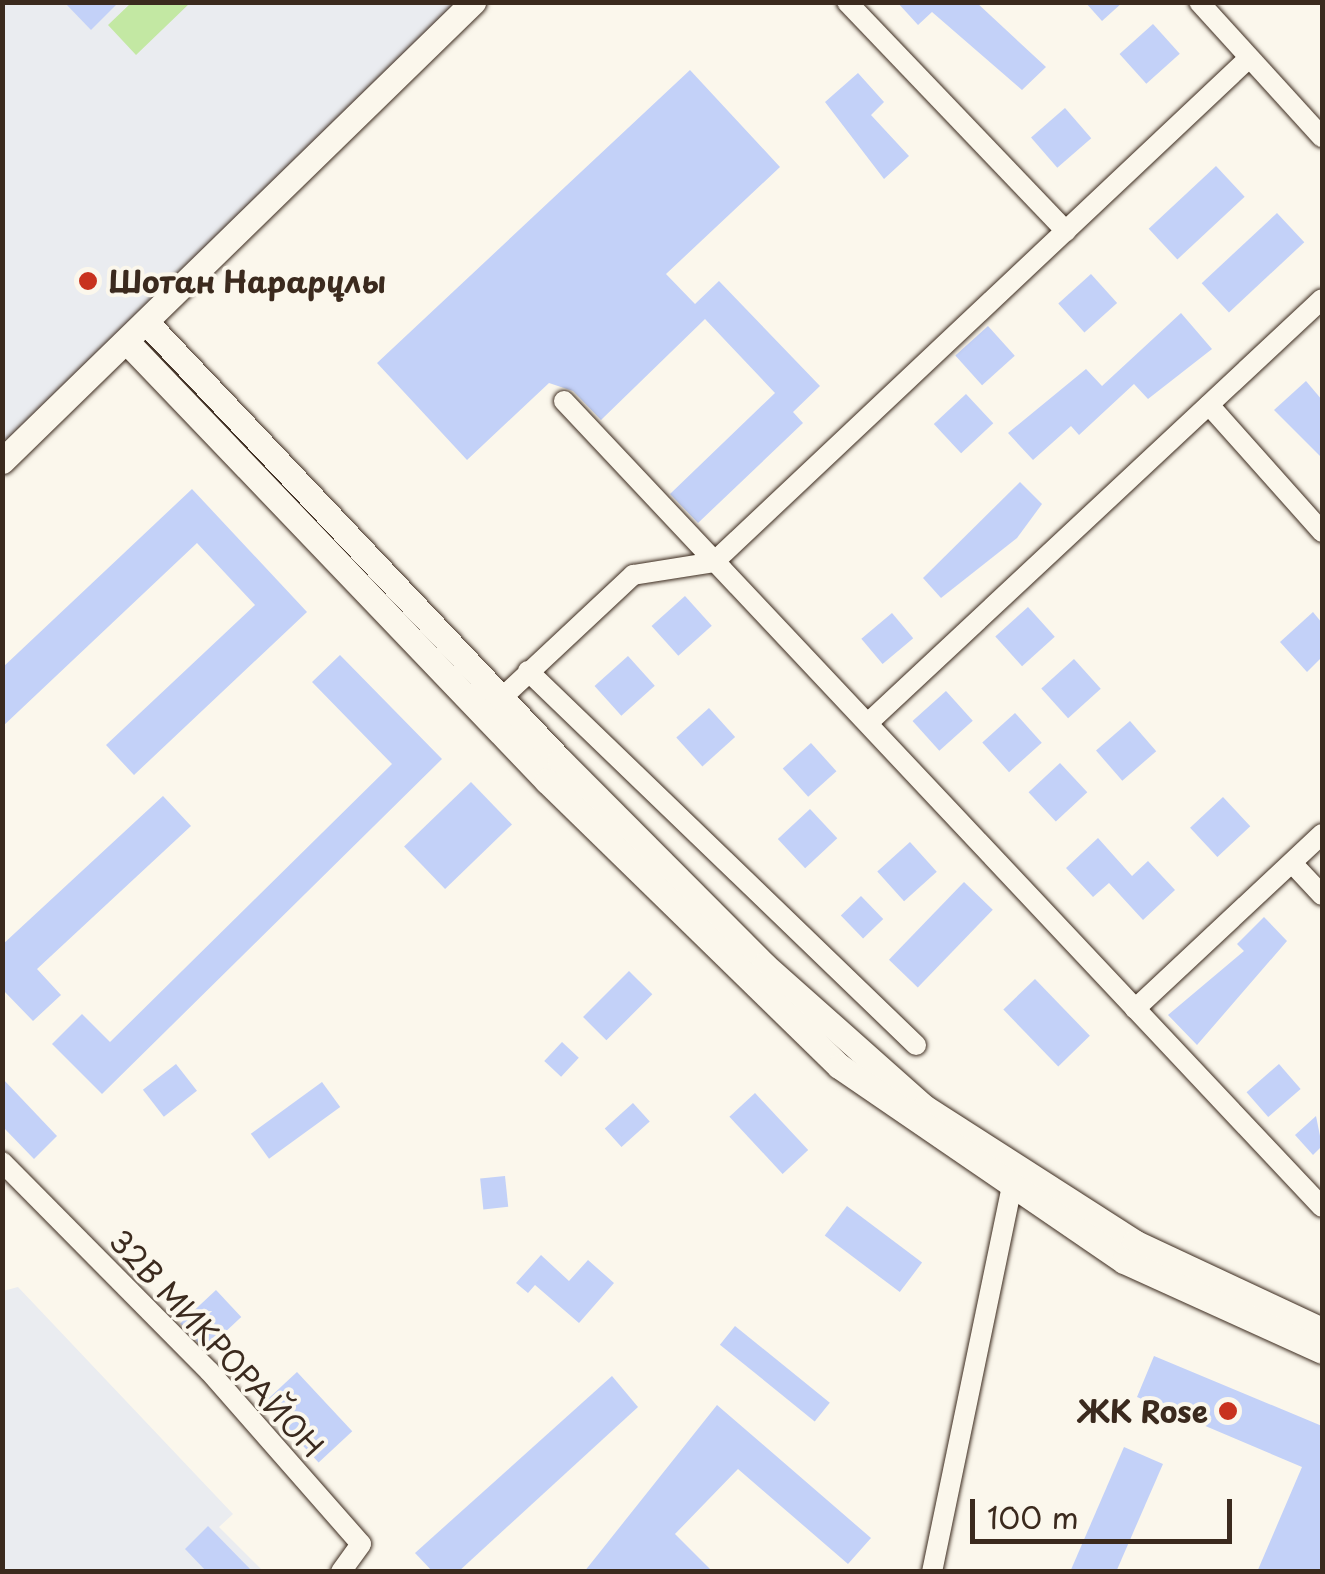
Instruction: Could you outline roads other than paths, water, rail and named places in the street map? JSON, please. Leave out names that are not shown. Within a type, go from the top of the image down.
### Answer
[{"type":"main road","points":[[2,461],[148,324],[473,2]]},
{"type":"main road","points":[[148,324],[493,706]]},
{"type":"main road","points":[[127,342],[493,706],[776,977],[924,1107],[1012,1179],[1124,1261],[1322,1351]]},
{"type":"main road","points":[[1012,1179],[1134,1242],[1322,1330]]},
{"type":"street","points":[[848,2],[1066,230]]},
{"type":"street","points":[[1199,2],[1322,137]]},
{"type":"street","points":[[493,706],[632,575],[714,562],[1249,58]]},
{"type":"street","points":[[868,723],[1322,299]]},
{"type":"street","points":[[564,401],[1322,1207]]},
{"type":"street","points":[[1209,405],[1322,532]]},
{"type":"street","points":[[528,671],[916,1046]]},
{"type":"street","points":[[1135,1010],[1322,834]]},
{"type":"street","points":[[1292,863],[1322,895]]},
{"type":"street","name":"32В МИКРОРАЙОН","points":[[2,1162],[209,1371],[361,1544],[342,1572]]},
{"type":"street","points":[[932,1572],[1012,1179]]},
{"type":"place","name":"Шотан Нарарұлы","points":[[88,281]]},
{"type":"place","name":"ЖК Rose","points":[[1228,1411]]}]
